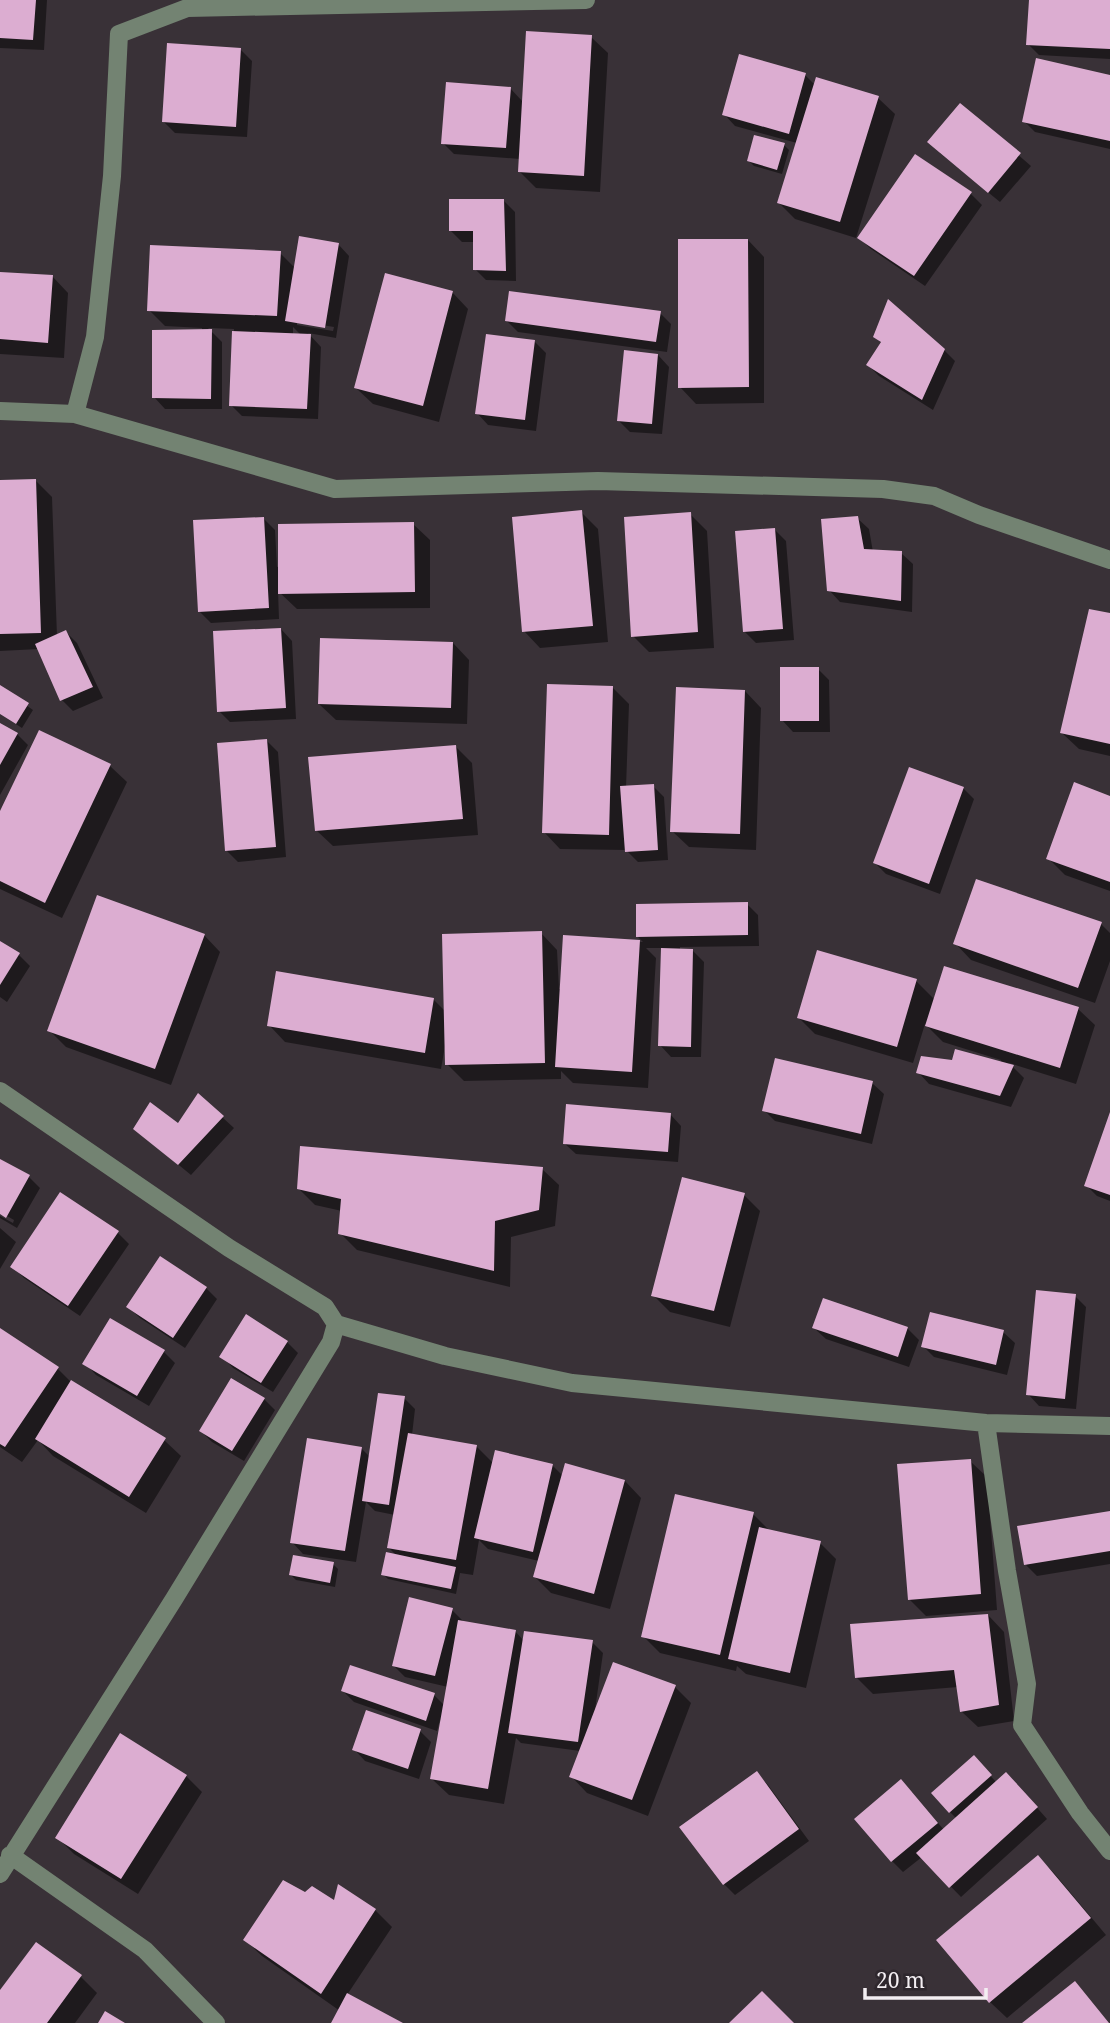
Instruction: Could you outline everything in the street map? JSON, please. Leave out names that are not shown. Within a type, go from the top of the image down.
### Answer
[{"type":"street","points":[[75,414],[95,337],[111,176],[119,34],[187,8],[586,0]]},
{"type":"street","points":[[0,411],[75,414],[335,489],[598,481],[883,489],[934,496],[1110,560]]},
{"type":"street","points":[[0,1091],[229,1248],[325,1307],[336,1324],[445,1356],[572,1383],[986,1423],[1110,1426]]},
{"type":"street","points":[[0,1874],[310,1377],[331,1342],[336,1324]]},
{"type":"street","points":[[986,1423],[1007,1571],[1027,1684],[1021,1725],[1080,1813],[1110,1851]]},
{"type":"street","points":[[10,1855],[145,1950],[216,2023]]},
{"type":"building","points":[[0,0],[36,0],[33,40],[0,38]]},
{"type":"building","points":[[1029,0],[1110,0],[1110,49],[1026,45]]},
{"type":"building","points":[[526,31],[592,35],[584,176],[518,172]]},
{"type":"building","points":[[167,43],[241,48],[236,127],[162,122]]},
{"type":"building","points":[[739,54],[806,73],[789,134],[722,115]]},
{"type":"building","points":[[1036,58],[1110,75],[1110,141],[1022,122]]},
{"type":"building","points":[[816,77],[879,96],[840,222],[777,203]]},
{"type":"building","points":[[446,82],[511,87],[506,148],[441,144]]},
{"type":"building","points":[[960,103],[1021,153],[988,193],[927,142]]},
{"type":"building","points":[[754,135],[785,143],[777,170],[747,161]]},
{"type":"building","points":[[915,154],[972,192],[914,276],[857,238]]},
{"type":"building","points":[[449,199],[504,199],[506,271],[473,270],[473,231],[449,231]]},
{"type":"building","points":[[299,236],[339,243],[325,328],[285,321]]},
{"type":"building","points":[[678,239],[748,239],[749,387],[678,388]]},
{"type":"building","points":[[150,245],[281,251],[277,316],[147,311]]},
{"type":"building","points":[[0,272],[53,275],[48,343],[0,339]]},
{"type":"building","points":[[385,273],[453,291],[423,406],[354,388]]},
{"type":"building","points":[[509,291],[661,311],[656,342],[505,321]]},
{"type":"building","points":[[888,299],[945,349],[922,400],[866,365],[881,342],[873,337]]},
{"type":"building","points":[[212,329],[211,399],[152,398],[152,330]]},
{"type":"building","points":[[232,331],[311,334],[307,409],[229,406]]},
{"type":"building","points":[[486,334],[535,340],[525,420],[475,414]]},
{"type":"building","points":[[624,350],[658,354],[652,424],[617,421]]},
{"type":"building","points":[[36,479],[41,633],[0,634],[0,480]]},
{"type":"building","points":[[582,510],[593,626],[522,632],[512,517]]},
{"type":"building","points":[[691,512],[698,632],[631,637],[624,517]]},
{"type":"building","points":[[858,516],[864,549],[902,551],[901,601],[827,591],[821,519]]},
{"type":"building","points":[[264,517],[269,608],[198,612],[193,520]]},
{"type":"building","points":[[414,522],[415,592],[278,594],[278,524]]},
{"type":"building","points":[[775,528],[783,629],[743,632],[735,531]]},
{"type":"building","points":[[1089,609],[1110,613],[1110,744],[1060,733]]},
{"type":"building","points":[[281,628],[286,708],[217,712],[213,631]]},
{"type":"building","points":[[66,630],[93,687],[60,701],[35,644]]},
{"type":"building","points":[[320,638],[453,642],[451,708],[318,704]]},
{"type":"building","points":[[780,667],[819,667],[819,721],[780,721]]},
{"type":"building","points":[[547,684],[613,686],[609,835],[542,833]]},
{"type":"building","points":[[0,685],[29,703],[16,724],[0,714]]},
{"type":"building","points":[[676,687],[745,690],[740,834],[670,832]]},
{"type":"building","points":[[0,723],[18,733],[0,765]]},
{"type":"building","points":[[39,730],[111,764],[45,903],[0,881],[0,811]]},
{"type":"building","points":[[267,739],[276,847],[225,851],[217,743]]},
{"type":"building","points":[[456,745],[463,819],[315,831],[308,757]]},
{"type":"building","points":[[909,767],[964,787],[929,884],[873,863]]},
{"type":"building","points":[[1074,782],[1110,796],[1110,882],[1046,859]]},
{"type":"building","points":[[654,784],[658,850],[625,852],[620,786]]},
{"type":"building","points":[[976,879],[1102,922],[1078,988],[953,944]]},
{"type":"building","points":[[97,895],[205,934],[155,1069],[47,1031]]},
{"type":"building","points":[[748,902],[748,935],[636,937],[636,904]]},
{"type":"building","points":[[542,931],[545,1063],[445,1065],[442,934]]},
{"type":"building","points":[[563,935],[640,940],[632,1072],[555,1067]]},
{"type":"building","points":[[0,941],[20,953],[0,985]]},
{"type":"building","points":[[661,948],[693,949],[691,1047],[658,1046]]},
{"type":"building","points":[[817,950],[917,979],[897,1047],[797,1018]]},
{"type":"building","points":[[944,966],[1079,1007],[1060,1068],[925,1026]]},
{"type":"building","points":[[276,971],[434,998],[425,1053],[267,1026]]},
{"type":"building","points":[[955,1049],[1014,1065],[1000,1096],[916,1073],[921,1056],[952,1060]]},
{"type":"building","points":[[775,1058],[873,1081],[861,1134],[762,1111]]},
{"type":"building","points":[[198,1093],[224,1116],[178,1165],[133,1129],[150,1102],[178,1123]]},
{"type":"building","points":[[566,1104],[671,1113],[668,1152],[563,1144]]},
{"type":"building","points":[[1110,1112],[1110,1195],[1084,1186]]},
{"type":"building","points":[[300,1146],[543,1167],[539,1210],[495,1221],[494,1271],[338,1234],[341,1199],[297,1189]]},
{"type":"building","points":[[0,1159],[30,1175],[6,1218],[0,1214]]},
{"type":"building","points":[[682,1177],[745,1193],[714,1311],[651,1296]]},
{"type":"building","points":[[60,1192],[119,1231],[68,1306],[10,1267]]},
{"type":"building","points":[[160,1256],[207,1287],[173,1338],[126,1307]]},
{"type":"building","points":[[1036,1290],[1076,1294],[1065,1399],[1026,1395]]},
{"type":"building","points":[[823,1298],[908,1327],[898,1357],[812,1328]]},
{"type":"building","points":[[930,1312],[1004,1330],[996,1365],[921,1347]]},
{"type":"building","points":[[246,1314],[288,1341],[261,1383],[219,1357]]},
{"type":"building","points":[[110,1318],[165,1350],[137,1396],[82,1364]]},
{"type":"building","points":[[0,1328],[59,1367],[5,1447],[0,1444]]},
{"type":"building","points":[[231,1378],[265,1398],[232,1451],[199,1431]]},
{"type":"building","points":[[71,1380],[166,1438],[129,1497],[35,1439]]},
{"type":"building","points":[[378,1393],[405,1396],[389,1505],[362,1501]]},
{"type":"building","points":[[408,1433],[477,1445],[456,1560],[387,1548]]},
{"type":"building","points":[[307,1438],[362,1447],[345,1551],[290,1543]]},
{"type":"building","points":[[495,1450],[553,1464],[533,1552],[474,1538]]},
{"type":"building","points":[[971,1459],[981,1594],[908,1600],[897,1464]]},
{"type":"building","points":[[565,1463],[625,1480],[594,1594],[533,1577]]},
{"type":"building","points":[[675,1494],[754,1512],[720,1655],[641,1637]]},
{"type":"building","points":[[1110,1511],[1110,1551],[1024,1565],[1017,1526]]},
{"type":"building","points":[[759,1527],[821,1541],[790,1673],[728,1659]]},
{"type":"building","points":[[386,1552],[456,1567],[451,1589],[381,1575]]},
{"type":"building","points":[[293,1555],[334,1562],[330,1583],[289,1575]]},
{"type":"building","points":[[409,1597],[453,1608],[435,1676],[392,1666]]},
{"type":"building","points":[[988,1614],[999,1705],[960,1712],[954,1670],[855,1678],[850,1624]]},
{"type":"building","points":[[458,1620],[516,1630],[488,1789],[430,1779]]},
{"type":"building","points":[[524,1631],[593,1640],[578,1742],[508,1733]]},
{"type":"building","points":[[613,1662],[676,1685],[632,1800],[569,1777]]},
{"type":"building","points":[[350,1665],[435,1693],[426,1721],[341,1691]]},
{"type":"building","points":[[366,1710],[421,1729],[408,1769],[352,1750]]},
{"type":"building","points":[[120,1733],[187,1775],[121,1879],[55,1838]]},
{"type":"building","points":[[974,1755],[992,1775],[949,1813],[931,1793]]},
{"type":"building","points":[[757,1771],[799,1829],[723,1885],[679,1827]]},
{"type":"building","points":[[1006,1772],[1038,1807],[949,1888],[916,1853]]},
{"type":"building","points":[[901,1779],[938,1823],[891,1862],[854,1819]]},
{"type":"building","points":[[1038,1855],[1091,1918],[989,2003],[936,1940]]},
{"type":"building","points":[[283,1880],[305,1892],[312,1886],[334,1900],[338,1884],[376,1909],[321,1994],[243,1940]]},
{"type":"building","points":[[36,1942],[82,1975],[47,2023],[0,2023],[0,1990]]},
{"type":"building","points":[[1075,1981],[1109,2023],[1022,2023]]},
{"type":"building","points":[[762,1991],[794,2023],[729,2023]]},
{"type":"building","points":[[347,1993],[403,2023],[331,2023]]},
{"type":"building","points":[[105,2011],[125,2023],[98,2023]]}]
